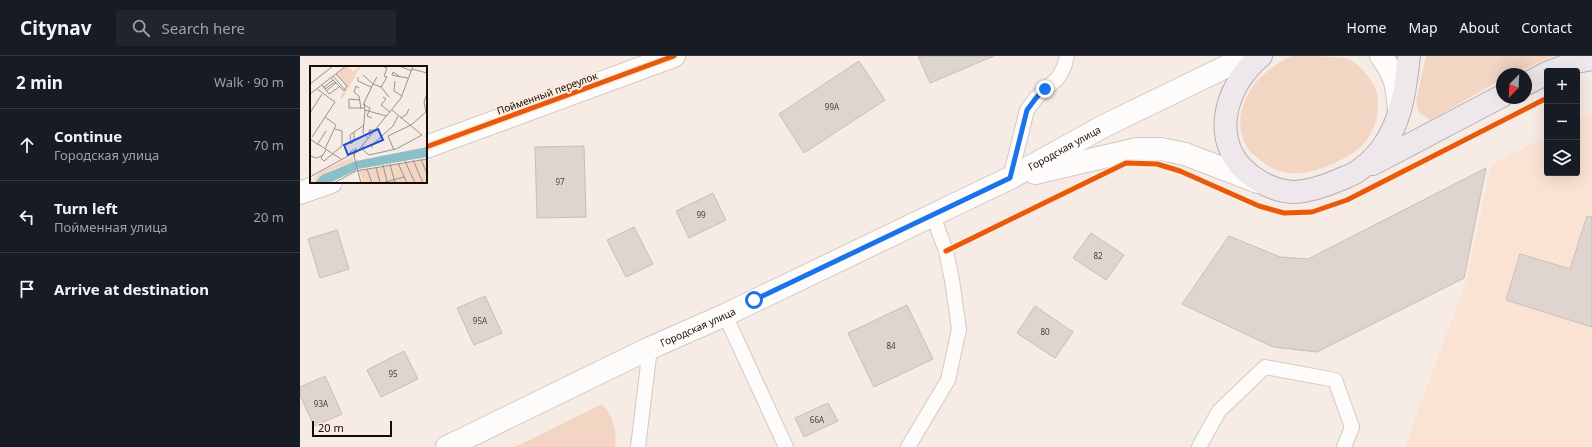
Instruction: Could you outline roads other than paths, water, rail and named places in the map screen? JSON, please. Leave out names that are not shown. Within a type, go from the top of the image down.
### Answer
[{"type":"highway","points":[[1261,56],[1244,73],[1233,91],[1224,126],[1227,144],[1234,158],[1245,172],[1265,185],[1275,189],[1294,192],[1313,190],[1358,172],[1496,99]]},
{"type":"highway","points":[[1358,172],[1378,154],[1390,135],[1399,113],[1409,56]]},
{"type":"highway","points":[[1560,68],[1576,62],[1592,59]]},
{"type":"highway","points":[[1532,81],[1544,75]]},
{"type":"main road","name":"Пойменный переулок","points":[[427,147],[674,56]]},
{"type":"main road","name":"Городская улица","points":[[447,447],[650,348],[725,315],[933,216],[1010,178],[1104,126],[1248,56]]},
{"type":"main road","points":[[1381,56],[1388,65],[1397,86],[1399,113]]},
{"type":"main road","points":[[1010,178],[1136,148],[1161,149],[1185,154],[1265,185]]},
{"type":"main road","points":[[300,193],[328,183]]},
{"type":"lane","points":[[1010,178],[1027,110],[1036,98],[1058,78],[1064,67],[1067,56]]},
{"type":"lane","points":[[908,447],[948,380],[959,329],[946,251],[933,216]]},
{"type":"lane","points":[[725,315],[786,447]]},
{"type":"lane","points":[[638,447],[650,348]]},
{"type":"lane","points":[[1199,447],[1219,411],[1265,367],[1335,380],[1352,427],[1344,447]]}]
